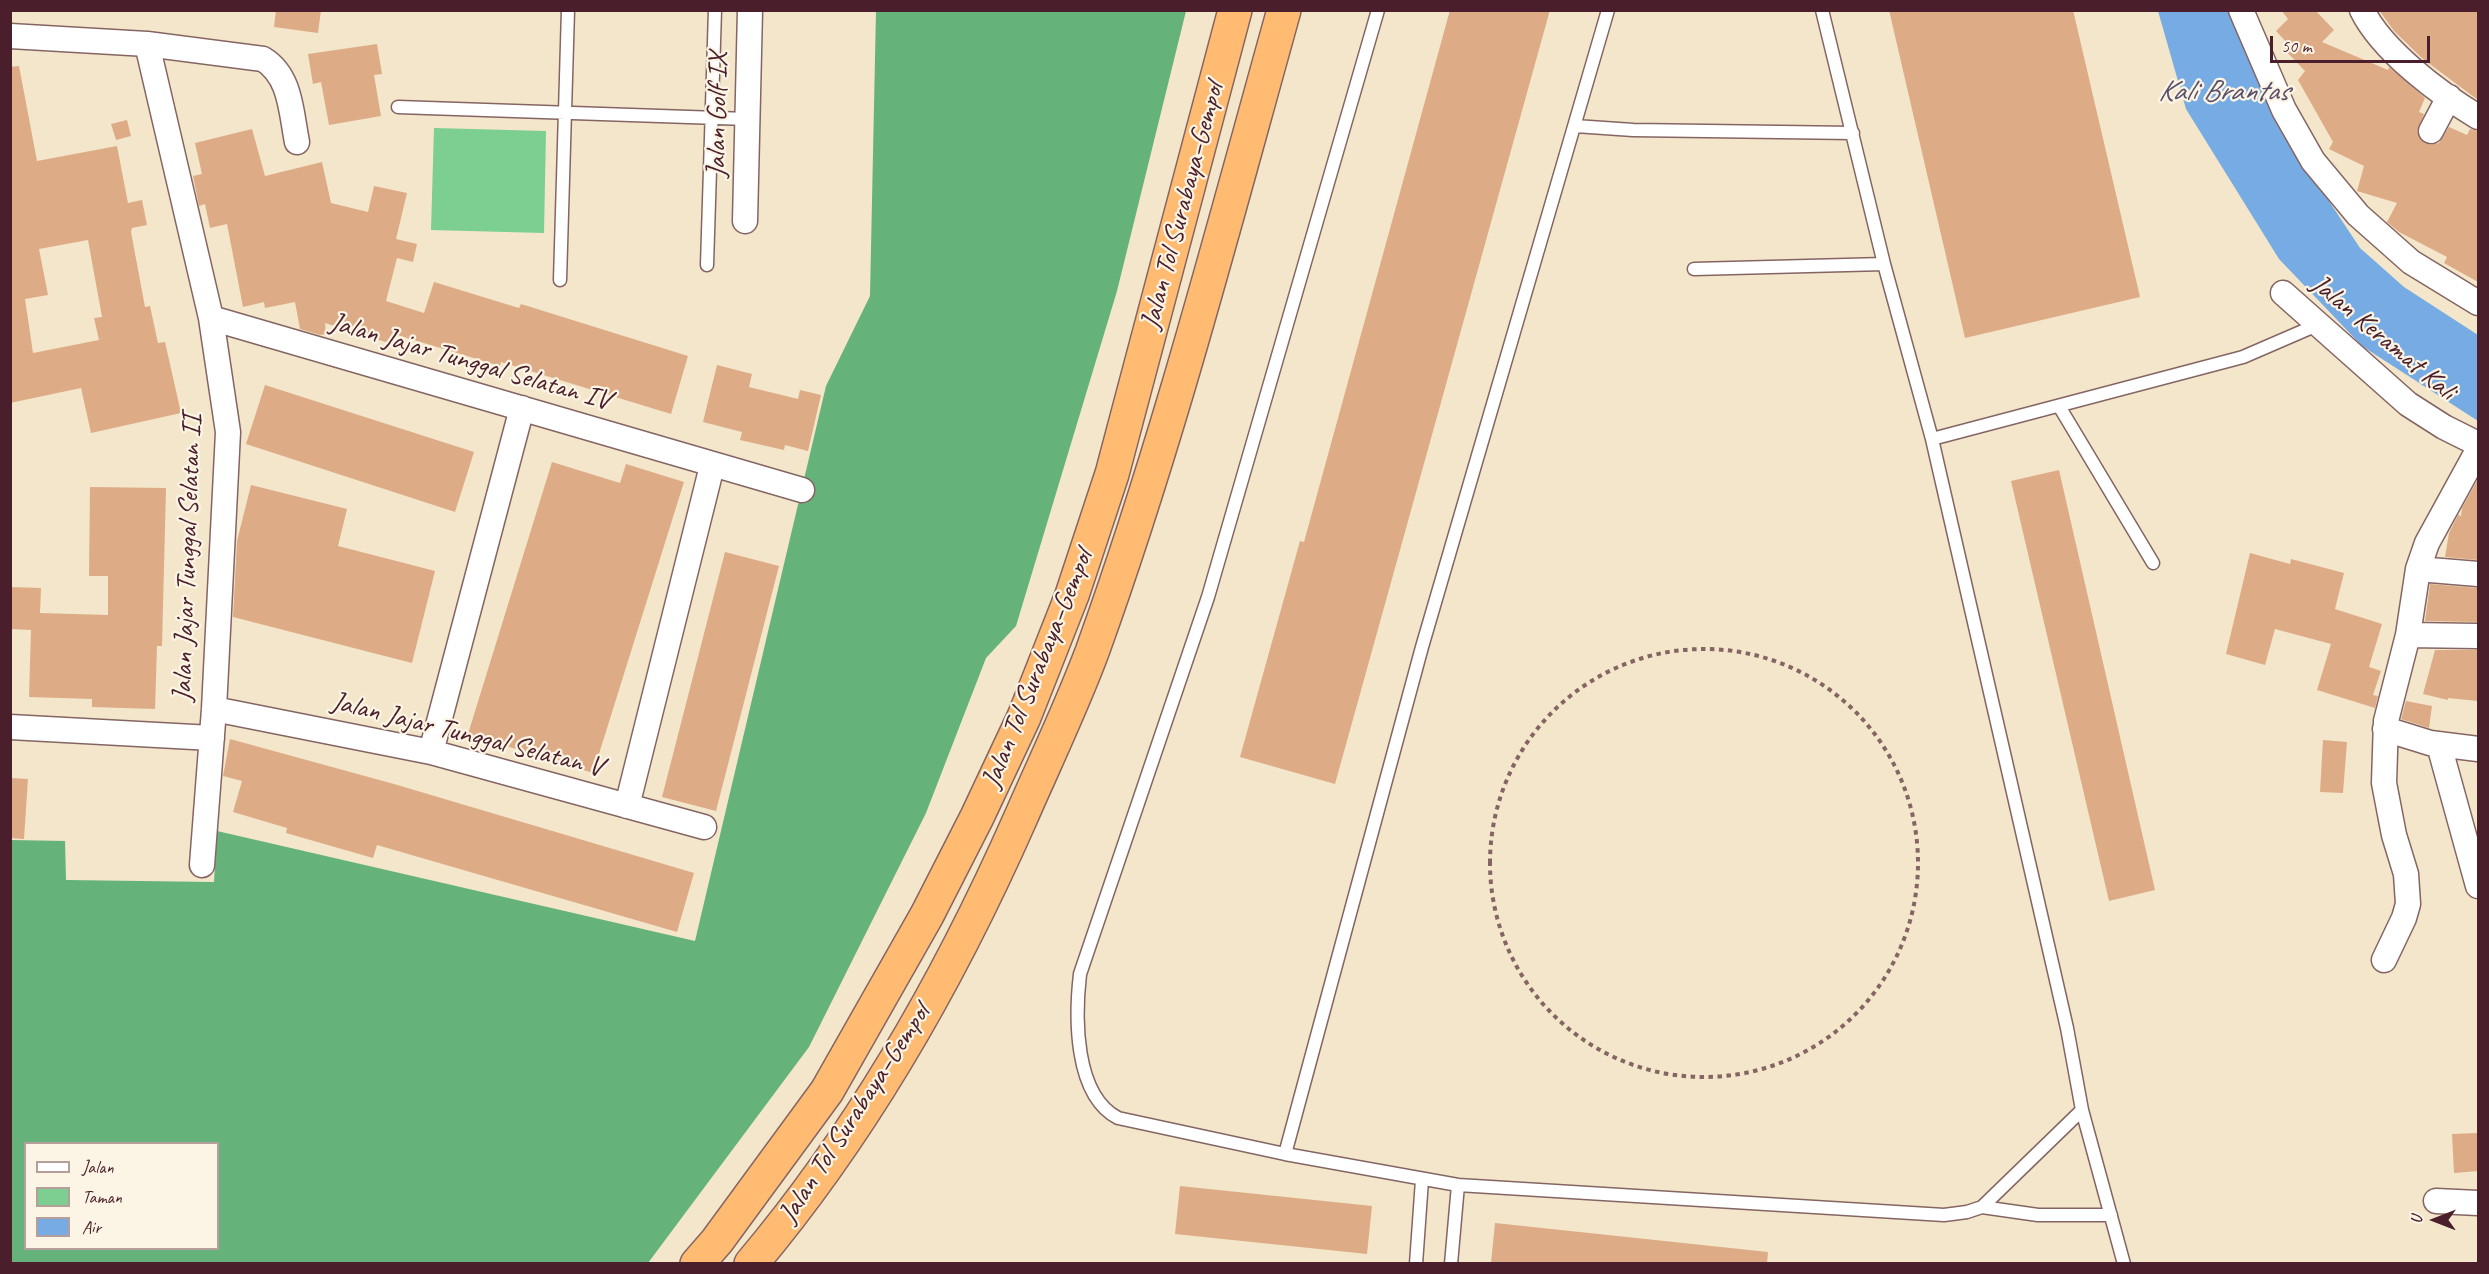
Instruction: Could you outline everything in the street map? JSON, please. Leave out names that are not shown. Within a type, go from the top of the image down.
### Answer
[{"type":"highway","name":"Jalan Tol Surabaya–Gempol","points":[[698,1263],[717,1241],[827,1091],[927,915],[977,818],[1024,717],[1072,595],[1112,474],[1235,10]]},
{"type":"highway","name":"Jalan Tol Surabaya–Gempol","points":[[751,1263],[786,1222],[862,1115],[926,1008],[985,898],[1066,715],[1132,538],[1178,387],[1284,10]]},
{"type":"street","name":"Jalan Golf IX","points":[[745,221],[750,10]]},
{"type":"street","points":[[2241,10],[2284,110],[2313,161],[2358,215],[2411,262],[2478,303]]},
{"type":"street","points":[[2362,10],[2379,38],[2449,97],[2478,117]]},
{"type":"street","points":[[10,36],[147,44],[263,58],[272,64],[282,77],[287,90],[297,142]]},
{"type":"street","name":"Jalan Jajar Tunggal Selatan II","points":[[147,44],[210,318],[228,432],[214,709],[202,865]]},
{"type":"street","points":[[2431,131],[2449,97]]},
{"type":"street","name":"Jalan Keramat Kali","points":[[2283,293],[2408,404],[2444,427],[2478,444]]},
{"type":"street","name":"Jalan Jajar Tunggal Selatan IV","points":[[210,318],[522,408],[712,466],[802,490]]},
{"type":"street","points":[[431,752],[522,408]]},
{"type":"street","points":[[2384,960],[2404,918],[2408,904],[2406,874],[2394,835],[2384,783],[2385,729],[2408,635],[2418,569],[2427,543],[2478,450]]},
{"type":"street","points":[[627,806],[712,466]]},
{"type":"street","points":[[2418,569],[2478,574]]},
{"type":"street","points":[[2408,635],[2478,636]]},
{"type":"street","name":"Jalan Jajar Tunggal Selatan V","points":[[214,709],[431,752],[704,827]]},
{"type":"street","points":[[10,727],[212,738]]},
{"type":"street","points":[[2385,729],[2439,745],[2478,749]]},
{"type":"street","points":[[2439,745],[2478,886]]},
{"type":"street","points":[[2436,1201],[2478,1203]]},
{"type":"lane","points":[[561,280],[568,10]]},
{"type":"lane","points":[[707,265],[715,10]]},
{"type":"lane","points":[[1378,10],[1208,597],[1080,974],[1076,1004],[1077,1041],[1095,1100],[1105,1111],[1118,1118],[1285,1154],[1458,1185],[1944,1215],[1982,1207],[2038,1215],[2111,1215]]},
{"type":"lane","points":[[1285,1154],[1422,647],[1608,10]]},
{"type":"lane","points":[[1822,10],[1884,264],[1932,439],[2067,1028],[2082,1110],[2124,1263]]},
{"type":"lane","points":[[398,107],[747,119]]},
{"type":"lane","points":[[1575,126],[1852,133]]},
{"type":"lane","points":[[1694,269],[1884,264]]},
{"type":"lane","points":[[1932,439],[2243,357],[2317,325]]},
{"type":"lane","points":[[2059,406],[2153,563]]},
{"type":"lane","points":[[1982,1207],[2082,1110]]},
{"type":"lane","points":[[1416,1263],[1422,1180]]},
{"type":"lane","points":[[1451,1263],[1458,1185]]},
{"type":"path","points":[[1701,647],[1743,651],[1784,663],[1821,683],[1855,710],[1882,743],[1901,780],[1914,821],[1918,863],[1913,906],[1901,947],[1881,984],[1854,1017],[1820,1043],[1783,1063],[1742,1075],[1700,1078],[1658,1073],[1617,1060],[1580,1039],[1549,1012],[1524,980],[1505,944],[1493,904],[1490,863],[1493,822],[1505,782],[1524,746],[1549,713],[1582,686],[1618,665],[1659,652],[1701,647]]},
{"type":"green space","points":[[876,11],[1186,11],[1117,291],[1016,626],[986,658],[926,813],[809,1047],[648,1263],[11,1264],[11,840],[65,841],[66,880],[214,882],[217,831],[695,941],[826,386],[870,296]]},
{"type":"green space","points":[[434,128],[546,131],[544,233],[431,230]]},
{"type":"water","name":"Kali Brantas","points":[[2158,11],[2235,11],[2280,127],[2360,248],[2404,287],[2478,335],[2478,421],[2362,346],[2279,259],[2186,109]]},
{"type":"building","points":[[276,10],[321,10],[318,33],[274,27]]},
{"type":"building","points":[[1450,10],[1550,10],[1335,784],[1240,757],[1300,541],[1304,542]]},
{"type":"building","points":[[1889,10],[2073,10],[2140,297],[1965,338]]},
{"type":"building","points":[[2281,10],[2315,10],[2334,30],[2322,42],[2388,70],[2389,67],[2425,98],[2419,112],[2424,114],[2417,131],[2424,143],[2431,145],[2439,143],[2449,127],[2467,135],[2470,129],[2478,131],[2478,282],[2444,263],[2447,257],[2399,232],[2387,222],[2397,203],[2357,191],[2364,166],[2329,149],[2333,142],[2298,80],[2305,71],[2284,49],[2289,45],[2276,31],[2288,19]]},
{"type":"building","points":[[2379,10],[2478,10],[2478,100],[2423,59],[2394,31]]},
{"type":"building","points":[[377,44],[382,74],[374,75],[381,116],[329,125],[321,82],[313,84],[308,54]]},
{"type":"building","points":[[19,66],[37,161],[117,146],[128,203],[142,200],[147,225],[132,228],[131,232],[145,307],[150,306],[158,343],[165,342],[181,413],[91,433],[81,388],[10,403],[10,67]],"holes":[[[88,240],[102,317],[94,318],[99,340],[33,353],[25,299],[48,295],[39,249]]]},
{"type":"building","points":[[127,120],[131,136],[116,140],[111,124]]},
{"type":"building","points":[[252,129],[265,176],[322,162],[331,203],[368,212],[374,186],[407,193],[396,239],[417,244],[413,262],[397,258],[386,301],[424,313],[434,282],[519,308],[521,304],[688,356],[671,414],[501,362],[500,366],[394,334],[392,344],[325,323],[326,334],[320,335],[300,329],[295,302],[265,308],[264,302],[243,307],[227,224],[210,228],[205,204],[199,206],[193,176],[202,174],[195,143]]},
{"type":"building","points":[[717,365],[752,374],[749,387],[798,399],[800,390],[821,395],[808,451],[785,445],[784,450],[740,440],[742,432],[703,422]]},
{"type":"building","points":[[265,385],[474,452],[455,512],[246,444]]},
{"type":"building","points":[[552,462],[620,483],[626,464],[684,482],[593,773],[468,734]]},
{"type":"building","points":[[2059,470],[2155,890],[2109,901],[2011,481]]},
{"type":"building","points":[[2478,479],[2478,560],[2445,557],[2449,533],[2458,515],[2461,516],[2462,508]]},
{"type":"building","points":[[251,485],[347,509],[338,546],[435,571],[412,663],[233,617],[237,541]]},
{"type":"building","points":[[90,487],[166,488],[162,646],[157,646],[155,709],[92,707],[92,699],[29,697],[31,630],[10,629],[10,587],[41,588],[40,613],[108,615],[108,576],[89,576]]},
{"type":"building","points":[[725,552],[779,566],[716,811],[662,797]]},
{"type":"building","points":[[2250,553],[2290,564],[2291,559],[2344,573],[2335,609],[2382,624],[2369,667],[2381,671],[2373,695],[2378,696],[2375,708],[2317,690],[2331,644],[2275,629],[2265,665],[2226,654]]},
{"type":"building","points":[[2430,584],[2478,588],[2478,622],[2425,621]]},
{"type":"building","points":[[2435,650],[2478,650],[2478,701],[2448,698],[2448,700],[2423,694]]},
{"type":"building","points":[[2406,701],[2432,706],[2429,728],[2401,719]]},
{"type":"building","points":[[230,739],[394,784],[694,873],[677,932],[377,845],[373,858],[286,833],[287,828],[233,812],[242,781],[223,776]]},
{"type":"building","points":[[2323,740],[2347,742],[2343,793],[2320,792]]},
{"type":"building","points":[[10,778],[28,779],[24,839],[10,838]]},
{"type":"building","points":[[2478,1133],[2478,1171],[2454,1173],[2452,1134]]},
{"type":"building","points":[[1180,1186],[1372,1206],[1367,1254],[1175,1234]]},
{"type":"building","points":[[1495,1223],[1768,1252],[1767,1263],[1491,1263]]}]
